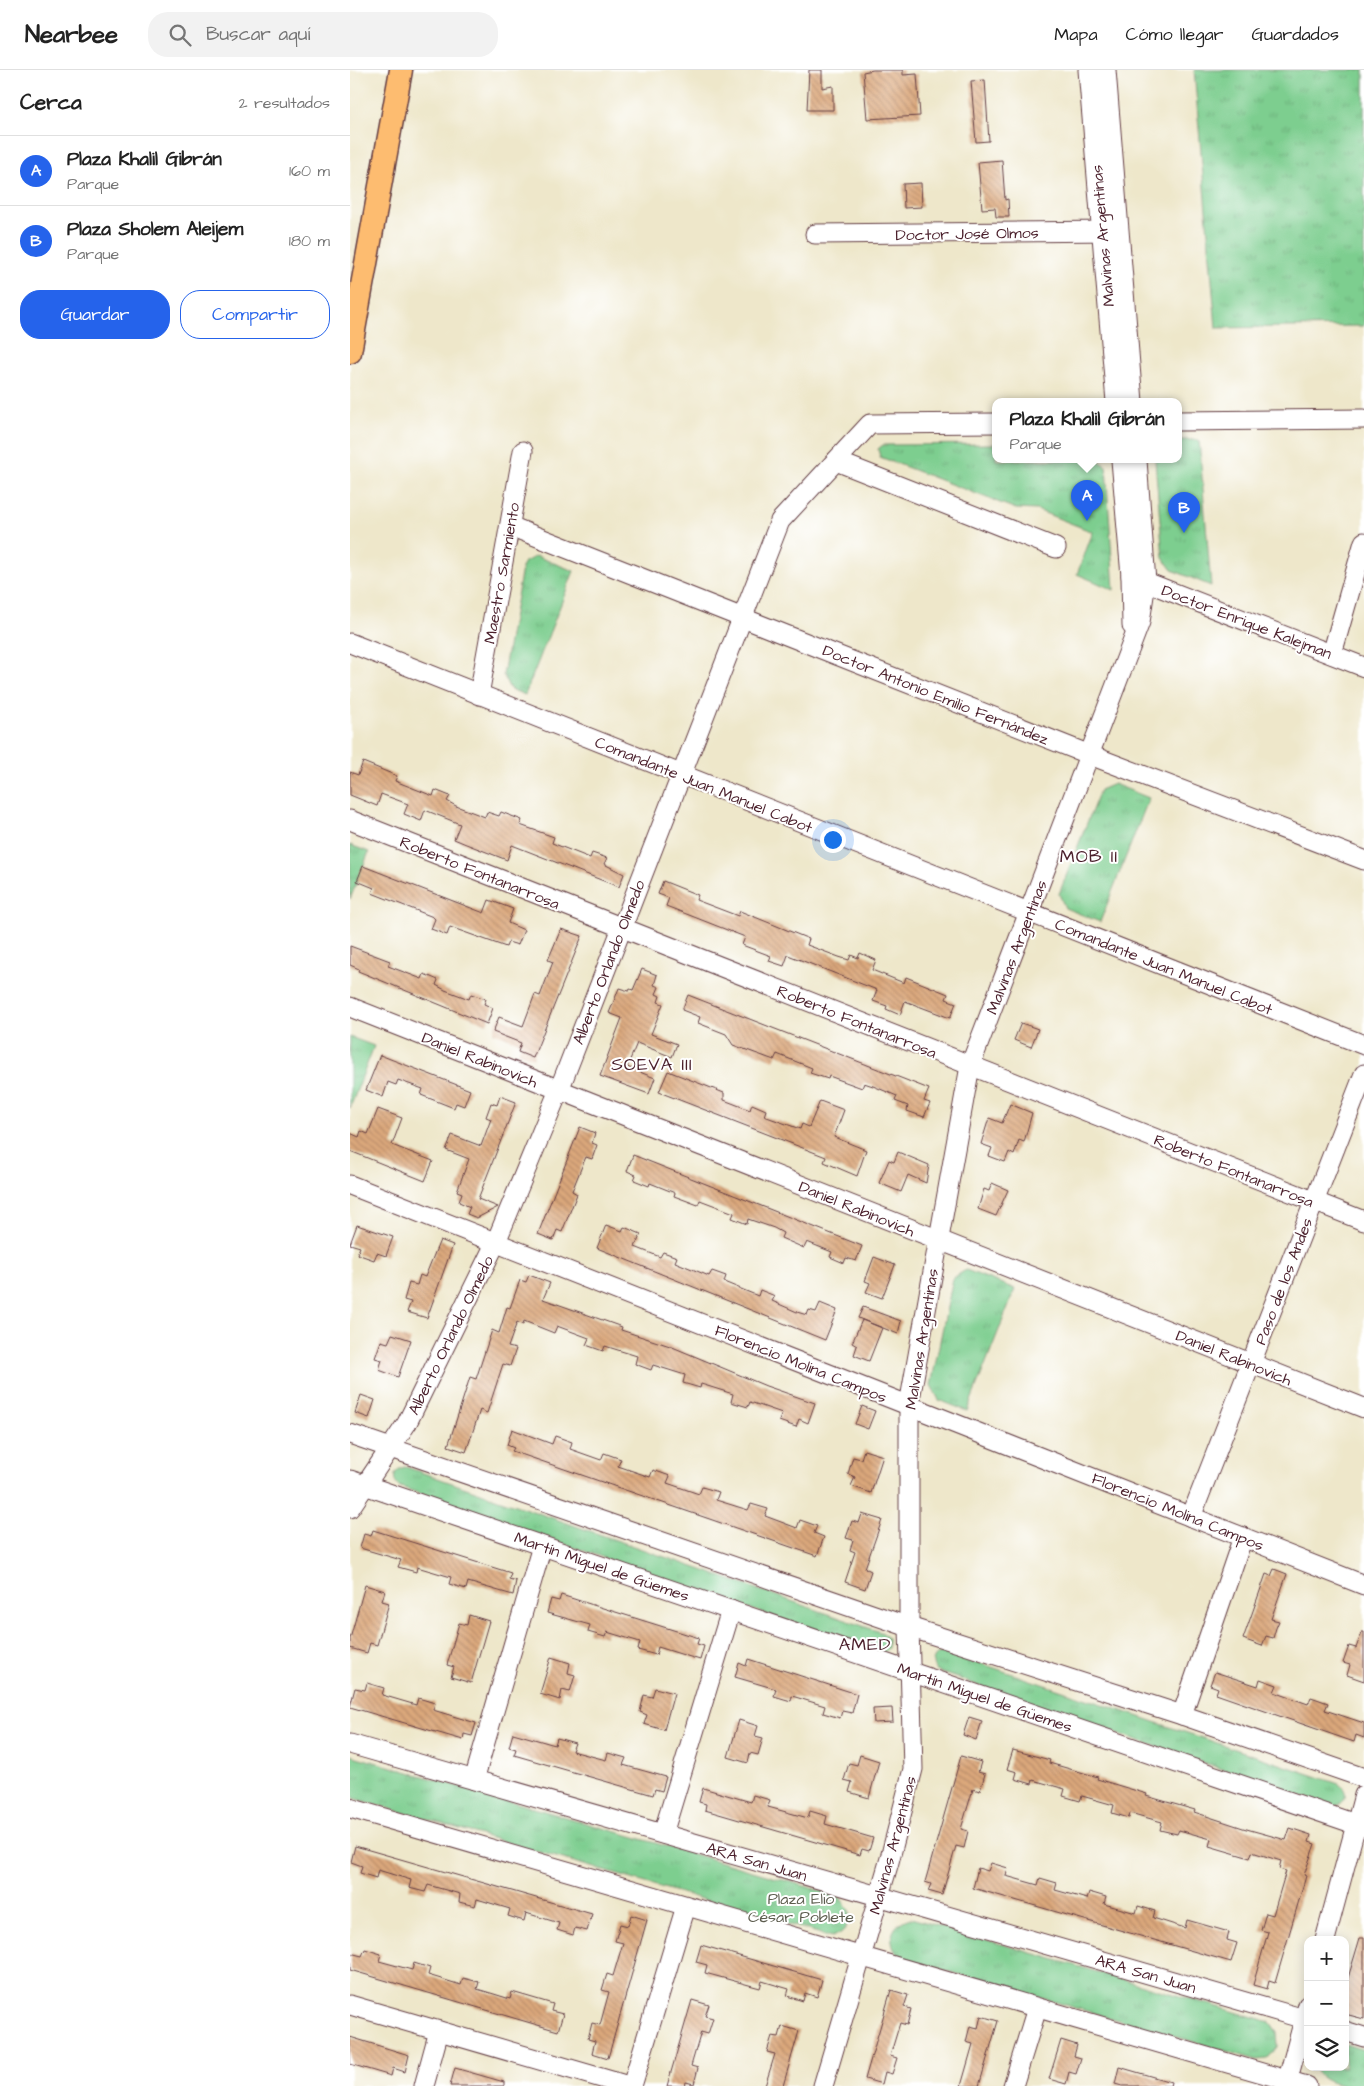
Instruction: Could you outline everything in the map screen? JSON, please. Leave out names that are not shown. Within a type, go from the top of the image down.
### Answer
[{"type":"main road","points":[[350,352],[401,70]]},
{"type":"street","name":"Malvinas Argentinas","points":[[1088,70],[1131,398]]},
{"type":"street","name":"Malvinas Argentinas","points":[[1106,70],[1116,398]]},
{"type":"street","name":"Doctor José Olmos","points":[[815,234],[1110,231]]},
{"type":"street","points":[[1182,421],[1364,419]]},
{"type":"street","name":"Alberto Orlando Olmedo","points":[[350,1508],[358,1482],[390,1448],[407,1423],[496,1242],[622,928],[780,521],[870,424],[992,423]]},
{"type":"street","name":"Maestro Sarmiento","points":[[480,695],[523,451]]},
{"type":"street","points":[[836,461],[1056,548]]},
{"type":"street","name":"Malvinas Argentinas","points":[[823,2086],[879,1897],[913,1768],[909,1627],[908,1405],[970,1066],[1133,644],[1145,603],[1139,578],[1121,463]]},
{"type":"street","name":"Malvinas Argentinas","points":[[1137,463],[1139,578]]},
{"type":"street","name":"Doctor Antonio Emilio Fernández","points":[[510,526],[1090,755],[1364,860]]},
{"type":"street","points":[[1332,654],[1364,542]]},
{"type":"street","name":"Doctor Enrique Kalejman","points":[[1139,578],[1364,667]]},
{"type":"street","name":"Comandante Juan Manuel Cabot","points":[[350,643],[1364,1045]]},
{"type":"street","name":"Roberto Fontanarrosa","points":[[350,820],[1364,1221]]},
{"type":"street","name":"Daniel Rabinovich","points":[[350,1008],[1364,1408]]},
{"type":"street","name":"Paso de los Andes","points":[[1191,1517],[1364,1074]]},
{"type":"street","name":"Florencio Molina Campos","points":[[350,1185],[1364,1585]]},
{"type":"street","points":[[350,1434],[909,1627],[1182,1715],[1364,1778]]},
{"type":"street","name":"Martín Miguel de Güemes","points":[[358,1482],[1360,1826]]},
{"type":"street","points":[[1182,1715],[1243,1537]]},
{"type":"street","points":[[474,1780],[542,1546]]},
{"type":"street","points":[[663,1834],[731,1610]]},
{"type":"street","name":"ARA San Juan","points":[[350,1744],[879,1897],[1304,2014]]},
{"type":"street","points":[[1326,1936],[1360,1826],[1364,1794]]},
{"type":"street","points":[[350,1808],[1037,2008],[1286,2083],[1307,2086]]},
{"type":"street","points":[[350,2005],[631,2086],[686,1906]]},
{"type":"street","points":[[1014,2086],[1037,2008]]},
{"type":"street","points":[[1286,2083],[1304,2025]]},
{"type":"street","points":[[424,2086],[439,2031]]},
{"type":"street","points":[[1349,2032],[1364,2037]]},
{"type":"green space","points":[[1194,70],[1364,70],[1364,326],[1216,328]]},
{"type":"green space","points":[[1182,440],[1199,440],[1211,586],[1172,570],[1163,558],[1155,463],[1182,463]]},
{"type":"green space","points":[[992,444],[992,463],[1102,463],[1106,466],[1114,590],[1077,574],[1093,532],[1037,510],[1016,509],[880,457],[878,449],[883,445]]},
{"type":"green space","points":[[536,556],[574,571],[525,695],[510,689],[503,675],[523,563]]},
{"type":"green space","points":[[1114,784],[1149,798],[1100,922],[1065,908],[1059,894],[1100,790]]},
{"type":"green space","points":[[350,845],[369,852],[350,899]]},
{"type":"green space","points":[[350,1037],[374,1046],[350,1108]]},
{"type":"green space","points":[[966,1270],[1015,1289],[967,1411],[939,1400],[931,1385],[953,1278]]},
{"type":"green space","points":[[406,1467],[883,1633],[888,1638],[888,1648],[884,1652],[877,1653],[398,1486],[395,1474],[399,1469]]},
{"type":"green space","points":[[947,1652],[1339,1784],[1345,1791],[1344,1801],[1333,1807],[936,1671],[933,1664],[934,1658],[936,1655]]},
{"type":"green space","name":"Plaza Elio César Poblete","points":[[350,1755],[839,1896],[849,1910],[848,1923],[844,1930],[832,1937],[350,1797]]},
{"type":"green space","points":[[911,1918],[1270,2022],[1277,2032],[1278,2047],[1267,2059],[1257,2060],[899,1957],[893,1945],[893,1933],[899,1924]]},
{"type":"green space","points":[[1349,2045],[1364,2050],[1364,2086],[1335,2084],[1322,2078],[1316,2071],[1349,2071]]},
{"type":"building","points":[[809,70],[822,70],[822,88],[833,86],[833,110],[807,110]]},
{"type":"building","points":[[903,70],[903,75],[917,74],[920,116],[867,119],[863,72]]},
{"type":"building","points":[[985,80],[989,141],[976,142],[971,81]]},
{"type":"building","points":[[1002,160],[1005,200],[1008,199],[1009,217],[996,217],[995,208],[982,209],[978,162]]},
{"type":"building","points":[[921,183],[922,207],[904,208],[903,184]]},
{"type":"building","points":[[363,762],[397,776],[395,781],[433,796],[435,790],[450,796],[447,801],[456,806],[485,817],[487,812],[499,816],[501,812],[522,820],[520,825],[554,837],[552,843],[590,858],[592,853],[607,858],[604,864],[624,874],[619,887],[512,845],[507,860],[466,844],[454,839],[460,824],[425,810],[421,821],[404,814],[408,804],[381,794],[377,806],[350,795],[350,772],[358,775]]},
{"type":"building","points":[[363,866],[484,913],[489,900],[513,909],[508,923],[524,930],[518,945],[508,942],[506,947],[450,927],[447,935],[431,929],[435,919],[433,917],[372,893],[374,888],[357,881]]},
{"type":"building","points":[[663,881],[698,895],[696,900],[738,916],[740,911],[809,939],[807,945],[849,960],[851,955],[858,958],[860,953],[876,960],[872,970],[904,983],[906,977],[948,994],[946,999],[956,1003],[950,1018],[905,1001],[900,1015],[886,1009],[887,1006],[873,1001],[877,990],[788,955],[784,966],[769,961],[771,956],[742,945],[745,937],[666,906],[669,898],[658,894]]},
{"type":"building","points":[[561,929],[582,936],[533,1058],[518,1052],[521,1043],[493,1032],[499,1017],[523,1026],[535,994],[540,996],[553,962],[548,960]]},
{"type":"building","points":[[350,946],[390,961],[388,966],[422,979],[424,974],[438,980],[436,985],[445,990],[469,999],[471,994],[486,999],[484,1004],[493,1008],[487,1024],[358,971],[359,969],[350,965]]},
{"type":"building","points":[[642,969],[657,975],[654,985],[659,987],[656,994],[660,996],[658,1002],[663,1004],[651,1034],[677,1044],[672,1057],[637,1043],[627,1067],[655,1078],[649,1094],[600,1076],[622,1018],[609,1013],[619,988],[629,991],[630,989],[633,990]]},
{"type":"building","points":[[688,995],[929,1089],[924,1101],[930,1103],[924,1117],[907,1111],[908,1106],[895,1101],[897,1096],[873,1086],[864,1083],[862,1088],[829,1076],[828,1079],[810,1073],[812,1068],[777,1054],[774,1060],[733,1045],[726,1034],[698,1023],[700,1017],[682,1010]]},
{"type":"building","points":[[1021,1023],[1038,1029],[1031,1047],[1014,1040]]},
{"type":"building","points":[[380,1055],[470,1090],[464,1106],[456,1103],[454,1108],[421,1095],[423,1089],[398,1080],[396,1085],[388,1082],[383,1097],[366,1090]]},
{"type":"building","points":[[668,1071],[724,1093],[724,1100],[750,1110],[752,1104],[766,1110],[764,1116],[800,1129],[802,1124],[809,1127],[820,1101],[844,1110],[834,1137],[866,1150],[857,1176],[824,1162],[826,1157],[659,1092]]},
{"type":"building","points":[[500,1096],[516,1102],[478,1199],[498,1207],[477,1218],[467,1214],[470,1207],[459,1202],[462,1193],[457,1191],[469,1159],[446,1150],[452,1135],[481,1146],[491,1119],[486,1117],[491,1103],[497,1105]]},
{"type":"building","points":[[1010,1104],[1032,1113],[1024,1142],[1019,1140],[1014,1155],[1009,1152],[1005,1162],[989,1156],[992,1148],[981,1144],[989,1118],[1002,1123]]},
{"type":"building","points":[[378,1109],[402,1118],[392,1145],[433,1161],[425,1181],[350,1151],[350,1133],[359,1137],[361,1131],[368,1134]]},
{"type":"building","points":[[580,1127],[595,1133],[592,1143],[597,1145],[592,1159],[586,1157],[572,1191],[577,1194],[562,1232],[557,1230],[553,1240],[538,1234]]},
{"type":"building","points":[[898,1152],[929,1165],[926,1183],[908,1175],[901,1192],[879,1183],[889,1160],[894,1162]]},
{"type":"building","points":[[633,1155],[862,1246],[856,1261],[846,1258],[844,1263],[830,1257],[832,1252],[807,1242],[804,1248],[781,1238],[783,1233],[774,1228],[748,1219],[747,1224],[732,1218],[734,1213],[700,1200],[698,1205],[674,1196],[675,1193],[650,1183],[649,1186],[634,1180],[636,1175],[627,1171]]},
{"type":"building","points":[[992,1183],[1008,1190],[996,1216],[978,1209],[984,1189],[989,1191]]},
{"type":"building","points":[[357,1225],[393,1237],[386,1256],[377,1253],[374,1260],[357,1254],[360,1247],[350,1244]]},
{"type":"building","points":[[606,1225],[622,1231],[624,1227],[641,1234],[635,1247],[660,1257],[663,1252],[677,1257],[675,1262],[709,1276],[712,1271],[726,1276],[724,1282],[758,1296],[760,1290],[775,1296],[772,1301],[797,1312],[807,1315],[809,1310],[816,1312],[820,1303],[837,1310],[825,1340],[597,1248]]},
{"type":"building","points":[[440,1240],[453,1245],[427,1318],[407,1312],[411,1302],[404,1300],[409,1283],[417,1285],[420,1275],[425,1277]]},
{"type":"building","points":[[874,1257],[895,1265],[882,1298],[866,1292],[870,1283],[865,1281]]},
{"type":"building","points":[[529,1275],[550,1283],[543,1299],[622,1327],[621,1330],[670,1346],[766,1386],[815,1403],[808,1423],[799,1419],[796,1427],[779,1421],[782,1413],[750,1402],[748,1407],[731,1402],[733,1394],[701,1384],[700,1388],[683,1383],[685,1375],[653,1365],[651,1370],[635,1364],[637,1356],[605,1346],[603,1351],[586,1345],[589,1338],[557,1326],[554,1333],[524,1321],[523,1325],[517,1322],[508,1347],[516,1349],[510,1366],[503,1364],[487,1413],[480,1410],[466,1452],[448,1446],[470,1377],[476,1379],[492,1330],[499,1333],[507,1307],[510,1308],[520,1280],[526,1282]]},
{"type":"building","points":[[863,1307],[901,1321],[898,1334],[858,1318]]},
{"type":"building","points":[[862,1320],[882,1328],[869,1361],[854,1355],[857,1346],[852,1343]]},
{"type":"building","points":[[392,1334],[411,1340],[398,1377],[379,1370],[382,1360],[375,1358],[381,1341],[388,1343]]},
{"type":"building","points":[[361,1395],[375,1400],[369,1418],[355,1413]]},
{"type":"building","points":[[862,1406],[875,1411],[868,1429],[855,1424]]},
{"type":"building","points":[[512,1429],[552,1444],[555,1436],[572,1442],[570,1449],[601,1460],[604,1453],[621,1459],[618,1466],[650,1477],[653,1470],[670,1476],[667,1483],[699,1494],[702,1487],[719,1492],[716,1500],[748,1510],[751,1504],[768,1509],[765,1516],[797,1528],[800,1520],[817,1526],[814,1533],[824,1537],[817,1556],[512,1451],[514,1448],[507,1445]]},
{"type":"building","points":[[864,1450],[883,1456],[871,1493],[851,1486],[855,1477],[848,1474],[853,1457],[861,1459]]},
{"type":"building","points":[[862,1514],[882,1520],[865,1568],[871,1571],[865,1589],[845,1582],[855,1552],[850,1550],[853,1540],[846,1538],[852,1521],[859,1523]]},
{"type":"building","points":[[373,1530],[511,1573],[509,1579],[516,1581],[513,1595],[468,1582],[466,1589],[449,1584],[451,1577],[417,1567],[416,1572],[398,1567],[401,1560],[360,1548],[364,1534],[371,1536]]},
{"type":"building","points":[[1274,1569],[1287,1574],[1271,1619],[1279,1621],[1273,1638],[1266,1636],[1262,1646],[1243,1639],[1266,1574],[1271,1576]]},
{"type":"building","points":[[365,1585],[385,1591],[382,1601],[389,1603],[377,1645],[370,1643],[367,1653],[350,1648],[350,1639]]},
{"type":"building","points":[[561,1595],[699,1638],[697,1644],[704,1646],[700,1660],[658,1647],[656,1655],[638,1650],[640,1642],[607,1632],[605,1637],[588,1632],[590,1625],[547,1613],[551,1599],[559,1601]]},
{"type":"building","points":[[469,1615],[489,1621],[471,1683],[451,1677],[454,1667],[447,1665],[459,1623],[467,1625]]},
{"type":"building","points":[[1362,1632],[1364,1632],[1364,1681],[1347,1675],[1350,1665],[1343,1663],[1349,1646],[1356,1648]]},
{"type":"building","points":[[551,1657],[570,1663],[568,1673],[575,1675],[570,1692],[562,1690],[560,1700],[540,1694]]},
{"type":"building","points":[[748,1659],[857,1694],[852,1713],[842,1711],[840,1718],[823,1713],[825,1706],[792,1696],[791,1701],[774,1696],[776,1689],[735,1677],[739,1663],[746,1666]]},
{"type":"building","points":[[1215,1672],[1258,1686],[1260,1679],[1277,1685],[1274,1692],[1308,1704],[1311,1697],[1328,1703],[1325,1710],[1364,1723],[1364,1738],[1356,1735],[1354,1742],[1216,1694],[1218,1688],[1210,1685]]},
{"type":"building","points":[[367,1683],[384,1688],[382,1695],[416,1705],[418,1698],[435,1703],[433,1710],[476,1723],[472,1736],[464,1734],[463,1740],[350,1707],[355,1688],[365,1690]]},
{"type":"building","points":[[655,1688],[674,1693],[664,1730],[644,1724],[647,1715],[640,1712],[644,1695],[652,1697]]},
{"type":"building","points":[[892,1708],[893,1722],[874,1723],[873,1709]]},
{"type":"building","points":[[969,1717],[982,1721],[976,1740],[963,1735]]},
{"type":"building","points":[[739,1720],[758,1726],[755,1736],[763,1738],[758,1755],[750,1753],[748,1763],[728,1757]]},
{"type":"building","points":[[513,1733],[555,1745],[557,1738],[575,1743],[572,1751],[606,1760],[608,1753],[626,1758],[623,1765],[666,1777],[662,1791],[655,1789],[653,1795],[514,1755],[516,1749],[509,1747]]},
{"type":"building","points":[[1013,1750],[1050,1760],[1049,1763],[1098,1777],[1097,1779],[1195,1810],[1194,1812],[1243,1828],[1286,1840],[1290,1828],[1311,1835],[1309,1842],[1315,1844],[1304,1875],[1306,1876],[1275,1983],[1269,1981],[1267,1989],[1253,1985],[1268,1932],[1261,1930],[1266,1913],[1273,1915],[1286,1871],[1279,1869],[1281,1861],[1252,1852],[1250,1858],[1209,1846],[1211,1839],[1179,1830],[1177,1834],[1160,1830],[1162,1822],[1130,1813],[1129,1818],[1112,1813],[1114,1805],[1082,1796],[1080,1801],[1063,1796],[1065,1789],[1033,1780],[1032,1784],[1015,1779],[1017,1772],[1007,1769]]},
{"type":"building","points":[[860,1755],[879,1761],[869,1798],[849,1792],[852,1782],[844,1780],[849,1763],[857,1765]]},
{"type":"building","points":[[961,1756],[981,1762],[978,1772],[985,1774],[980,1791],[973,1789],[961,1829],[968,1831],[964,1848],[956,1846],[942,1895],[928,1891],[931,1884],[925,1882]]},
{"type":"building","points":[[703,1788],[751,1802],[753,1795],[770,1800],[768,1807],[808,1818],[810,1811],[827,1816],[825,1824],[873,1838],[869,1851],[862,1849],[860,1855],[705,1810],[706,1804],[699,1802]]},
{"type":"building","points":[[355,1846],[592,1914],[587,1931],[575,1928],[573,1935],[557,1930],[559,1923],[526,1913],[524,1921],[508,1916],[510,1909],[477,1899],[475,1906],[459,1902],[460,1894],[428,1885],[425,1892],[409,1888],[411,1880],[378,1870],[376,1878],[360,1873],[362,1866],[351,1862]]},
{"type":"building","points":[[991,1863],[1008,1868],[1006,1876],[1038,1885],[1040,1878],[1057,1883],[1055,1890],[1087,1899],[1089,1892],[1106,1897],[1104,1904],[1136,1913],[1138,1906],[1155,1911],[1153,1918],[1185,1928],[1187,1920],[1229,1932],[1227,1940],[1237,1943],[1231,1962],[973,1888],[978,1868],[988,1871]]},
{"type":"building","points":[[631,1915],[647,1920],[608,2058],[592,2053],[595,2041],[588,2039],[592,2023],[600,2025],[609,1992],[602,1990],[607,1974],[613,1976],[623,1943],[615,1941],[620,1924],[628,1926]]},
{"type":"building","points":[[1360,1938],[1364,1938],[1364,2019],[1349,2015],[1349,1975]]},
{"type":"building","points":[[701,1945],[822,1980],[817,1997],[805,1993],[803,2001],[787,1996],[789,1989],[762,1981],[760,1988],[705,1973],[707,1965],[696,1962]]},
{"type":"building","points":[[365,1949],[381,1954],[379,1961],[412,1970],[414,1963],[430,1968],[428,1975],[461,1985],[463,1978],[479,1982],[477,1989],[510,1999],[512,1992],[553,2004],[551,2011],[563,2014],[558,2031],[350,1970],[350,1953],[362,1956]]},
{"type":"building","points":[[891,1990],[908,1995],[904,2007],[911,2009],[907,2025],[900,2023],[890,2056],[897,2058],[892,2074],[885,2072],[882,2084],[865,2079]]},
{"type":"building","points":[[692,2000],[709,2005],[705,2016],[713,2018],[708,2034],[701,2032],[691,2066],[698,2068],[694,2084],[686,2082],[685,2086],[667,2086]]},
{"type":"building","points":[[981,2016],[998,2021],[979,2086],[961,2086],[973,2044],[966,2042],[970,2026],[978,2028]]},
{"type":"building","points":[[782,2026],[799,2031],[783,2086],[765,2086],[775,2054],[767,2052],[772,2036],[779,2037]]},
{"type":"building","points":[[350,2037],[409,2055],[405,2072],[393,2068],[391,2076],[350,2064]]},
{"type":"building","points":[[1061,2040],[1077,2045],[1074,2056],[1081,2058],[1076,2074],[1069,2072],[1066,2084],[1049,2079]]},
{"type":"building","points":[[1119,2067],[1171,2082],[1170,2086],[1122,2086],[1115,2084]]},
{"type":"building","points":[[455,2068],[504,2082],[504,2086],[450,2086]]},
{"type":"place","name":"Plaza Khalil Gibrán","points":[[1087,521]]},
{"type":"place","name":"Plaza Sholem Aleijem","points":[[1184,533]]},
{"type":"district","name":"MOB II","points":[[1089,856]]},
{"type":"district","name":"SOEVA III","points":[[652,1064]]},
{"type":"district","name":"AMED","points":[[865,1644]]}]
